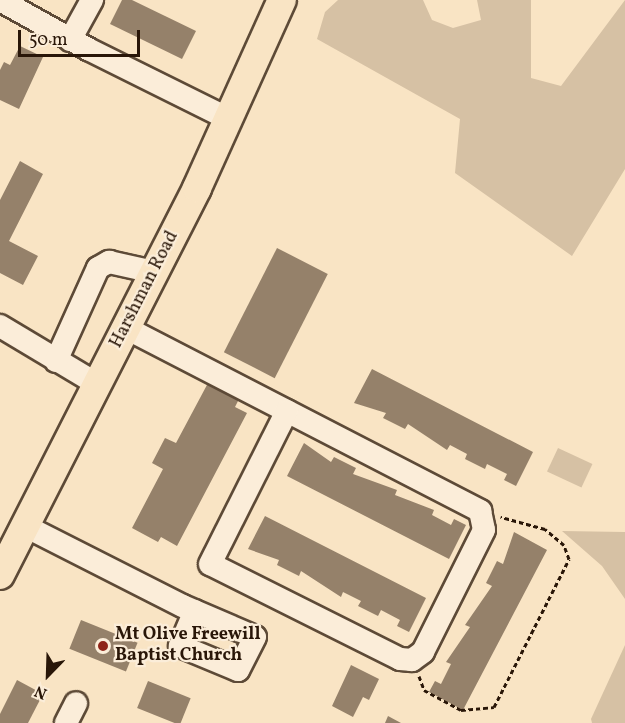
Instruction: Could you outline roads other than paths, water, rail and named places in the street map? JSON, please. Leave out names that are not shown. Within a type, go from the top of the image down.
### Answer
[{"type":"main road","name":"Harshman Road","points":[[0,575],[154,272],[229,119],[282,0]]},
{"type":"street","points":[[0,0],[70,40],[229,119]]},
{"type":"street","points":[[70,40],[92,0]]},
{"type":"street","points":[[56,361],[98,268],[109,262],[154,272]]},
{"type":"street","points":[[0,326],[97,384]]},
{"type":"street","points":[[126,328],[475,507],[484,517],[484,530],[423,652],[412,660],[399,659],[210,564],[287,411]]},
{"type":"street","points":[[25,526],[195,611]]},
{"type":"street","points":[[66,723],[76,703]]},
{"type":"place","name":"Mt Olive Freewill Baptist Church","points":[[103,646]]}]
